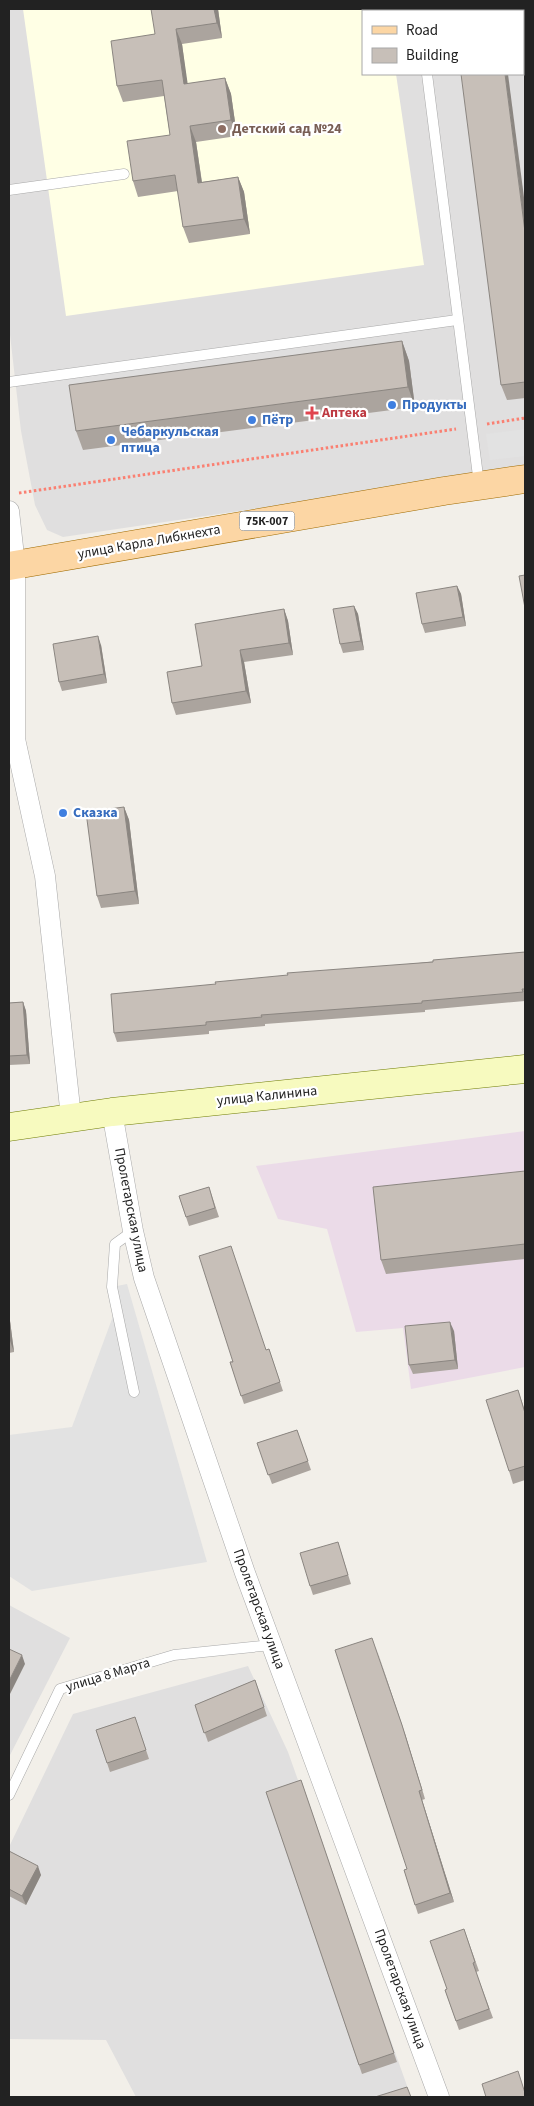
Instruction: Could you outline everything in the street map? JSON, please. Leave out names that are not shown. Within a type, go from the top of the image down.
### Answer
[{"type":"main road","name":"улица Карла Либкнехта","points":[[12,565],[479,485],[525,479]]},
{"type":"street","points":[[9,511],[12,565],[15,739],[45,876],[71,1117]]},
{"type":"street","name":"улица Калинина","points":[[9,1127],[112,1112],[525,1069]]},
{"type":"street","name":"Пролетарская улица","points":[[112,1112],[133,1231],[144,1278],[245,1573],[439,2097]]},
{"type":"lane","points":[[427,75],[479,485]]},
{"type":"lane","points":[[9,190],[124,174]]},
{"type":"lane","points":[[9,382],[457,320]]},
{"type":"lane","points":[[133,1231],[115,1244],[112,1287],[134,1392]]},
{"type":"lane","name":"улица 8 Марта","points":[[9,1794],[60,1689],[174,1655],[272,1645]]},
{"type":"path","points":[[19,493],[525,418]]},
{"type":"shaded area","points":[[9,9],[525,9],[525,469],[63,537],[47,530],[35,505],[21,431],[9,326]]},
{"type":"shaded area","name":"Детский сад №24","points":[[23,9],[387,9],[362,10],[362,75],[396,75],[424,265],[66,316]]},
{"type":"shaded area","points":[[525,429],[525,456],[490,460],[486,434]]},
{"type":"shaded area","points":[[525,1131],[525,1367],[411,1389],[403,1328],[356,1332],[327,1229],[278,1219],[256,1166]]},
{"type":"shaded area","points":[[127,1284],[207,1562],[32,1591],[9,1576],[9,1435],[72,1427],[116,1308],[112,1287]]},
{"type":"shaded area","points":[[9,1605],[70,1638],[9,1757]]},
{"type":"shaded area","points":[[248,1666],[288,1752],[411,2097],[136,2097],[106,2040],[9,2039],[9,1847],[73,1714]]},
{"type":"building","points":[[151,9],[214,9],[217,23],[176,29],[184,84],[225,78],[231,120],[190,126],[198,183],[238,177],[244,219],[183,227],[175,175],[133,181],[127,141],[170,135],[162,80],[117,86],[111,41],[155,34]]},
{"type":"building","points":[[496,9],[496,10],[452,10]]},
{"type":"building","points":[[461,75],[505,75],[525,232],[525,382],[501,385]]},
{"type":"building","points":[[402,341],[408,387],[76,431],[69,385]]},
{"type":"building","points":[[525,575],[525,608],[519,576]]},
{"type":"building","points":[[457,586],[463,617],[422,624],[416,593]]},
{"type":"building","points":[[354,606],[361,641],[340,644],[333,609]]},
{"type":"building","points":[[284,609],[289,643],[240,650],[246,691],[172,703],[167,672],[202,666],[195,624]]},
{"type":"building","points":[[98,636],[104,674],[59,682],[53,644]]},
{"type":"building","points":[[124,807],[135,891],[97,896],[86,812]]},
{"type":"building","points":[[525,952],[525,989],[522,989],[523,992],[422,1001],[422,1003],[261,1015],[262,1017],[206,1022],[206,1025],[114,1033],[111,994],[216,984],[215,982],[288,975],[287,973],[433,962],[433,960]]},
{"type":"building","points":[[23,1002],[27,1055],[9,1056],[9,1003]]},
{"type":"building","points":[[525,1171],[525,1244],[381,1260],[373,1187]]},
{"type":"building","points":[[209,1187],[215,1208],[186,1217],[179,1196]]},
{"type":"building","points":[[231,1246],[266,1350],[269,1349],[280,1382],[241,1396],[230,1362],[233,1362],[199,1256]]},
{"type":"building","points":[[450,1322],[455,1360],[409,1365],[405,1326]]},
{"type":"building","points":[[518,1390],[525,1413],[525,1466],[509,1471],[486,1400]]},
{"type":"building","points":[[297,1430],[308,1461],[268,1475],[257,1443]]},
{"type":"building","points":[[338,1542],[348,1575],[310,1586],[300,1553]]},
{"type":"building","points":[[372,1638],[422,1790],[419,1791],[450,1893],[415,1905],[404,1870],[407,1869],[335,1650]]},
{"type":"building","points":[[9,1649],[22,1655],[9,1681]]},
{"type":"building","points":[[255,1680],[264,1707],[204,1733],[195,1705]]},
{"type":"building","points":[[135,1717],[146,1750],[107,1763],[96,1730]]},
{"type":"building","points":[[301,1780],[394,2053],[359,2065],[266,1792]]},
{"type":"building","points":[[9,1851],[38,1866],[22,1896],[9,1889]]},
{"type":"building","points":[[464,1929],[475,1962],[473,1963],[489,2009],[456,2021],[430,1941]]},
{"type":"building","points":[[518,2071],[525,2097],[486,2097],[482,2084]]},
{"type":"building","points":[[407,2087],[411,2097],[375,2097]]},
{"type":"place","name":"Детский сад №24","points":[[222,129]]},
{"type":"place","name":"Продукты","points":[[392,405]]},
{"type":"place","name":"Аптека","points":[[312,413]]},
{"type":"place","name":"Пётр","points":[[252,420]]},
{"type":"place","name":"Чебаркульская птица","points":[[111,440]]},
{"type":"place","name":"Сказка","points":[[63,813]]}]
